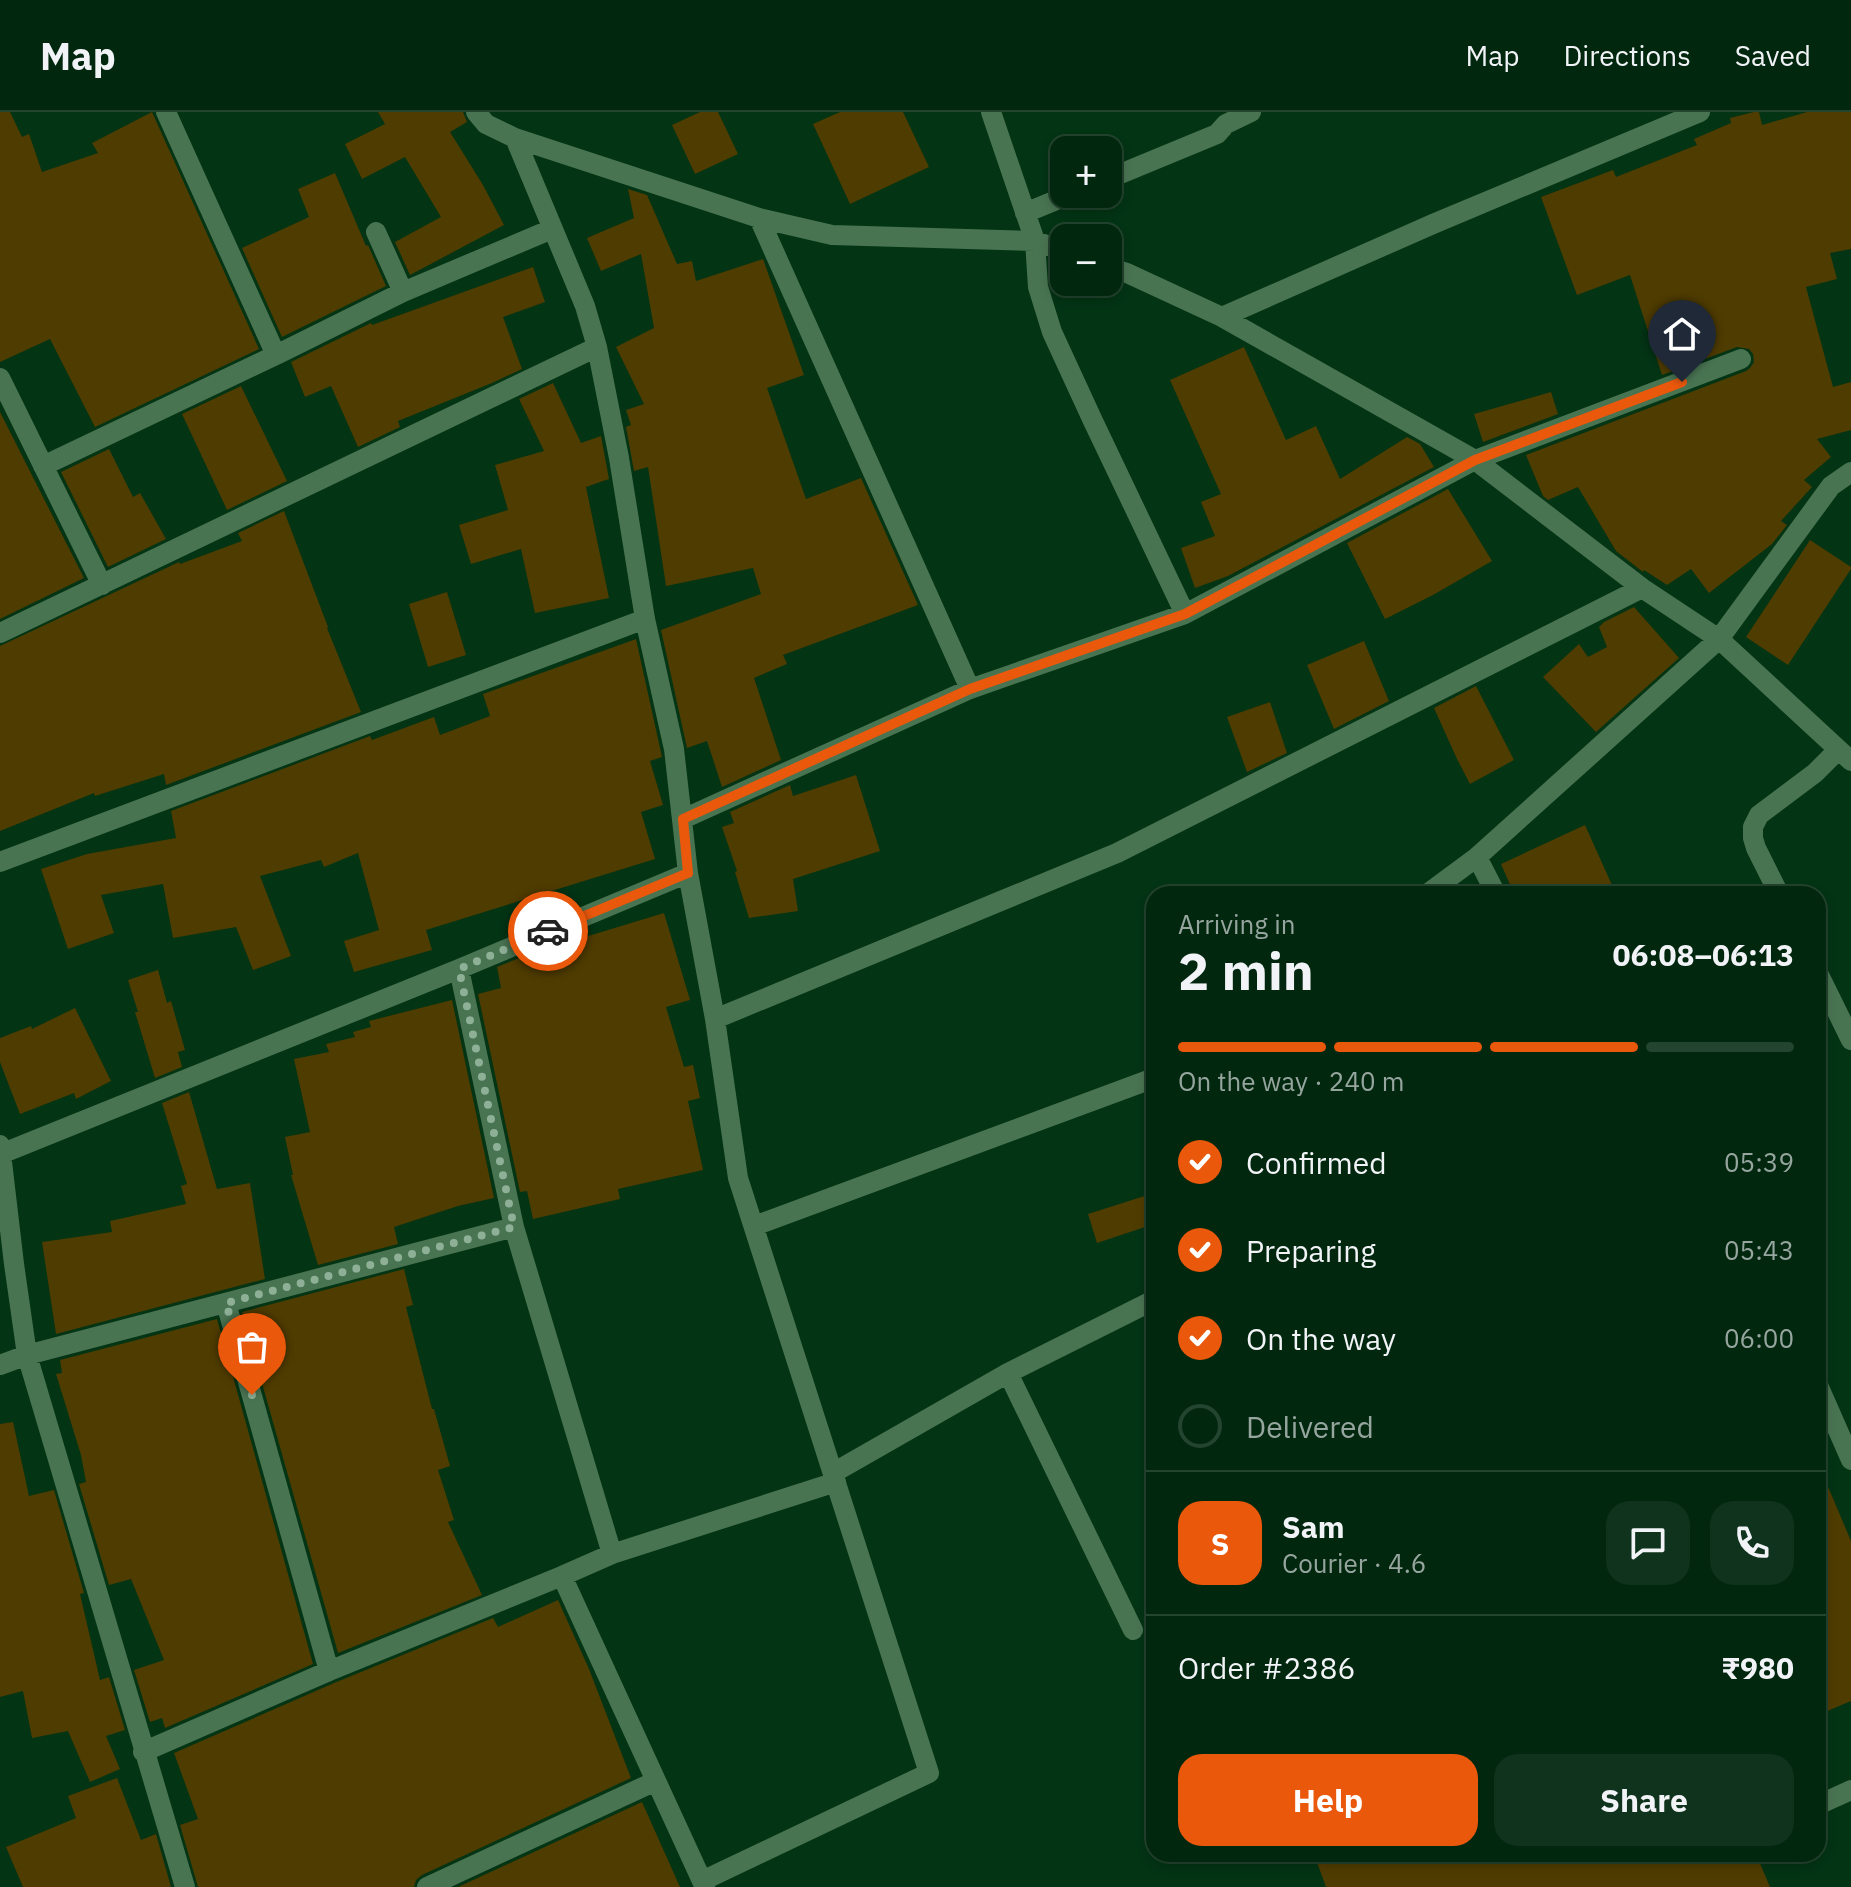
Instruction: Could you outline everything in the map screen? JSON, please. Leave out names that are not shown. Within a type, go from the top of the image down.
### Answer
[{"type":"street","points":[[166,112],[276,355]]},
{"type":"street","points":[[476,112],[486,124],[515,138],[759,218],[832,235],[1035,241],[1050,246]]},
{"type":"street","points":[[991,112],[1035,241],[1038,287],[1052,332],[1185,614]]},
{"type":"street","points":[[1122,173],[1217,134],[1226,124],[1251,112]]},
{"type":"street","points":[[1222,317],[1700,112]]},
{"type":"street","points":[[515,138],[585,306],[597,347],[645,619],[674,749],[688,873],[715,1019],[738,1178],[929,1773],[704,1884],[562,1576]]},
{"type":"street","points":[[1025,213],[1050,203]]},
{"type":"street","points":[[759,218],[970,689]]},
{"type":"street","points":[[43,466],[403,292],[552,229]]},
{"type":"street","points":[[376,232],[403,292]]},
{"type":"street","points":[[1122,271],[1222,317],[1475,460],[1642,588],[1719,639],[1845,755],[1815,773],[1759,815],[1753,827],[1753,838],[1775,886]]},
{"type":"street","points":[[0,633],[597,347]]},
{"type":"street","points":[[683,819],[970,689],[1185,614],[1475,460],[1741,359]]},
{"type":"street","points":[[0,378],[102,585]]},
{"type":"street","points":[[1438,886],[1477,857],[1719,639],[1831,486],[1851,472]]},
{"type":"street","points":[[715,1019],[1117,853],[1642,588]]},
{"type":"street","points":[[0,862],[645,619]]},
{"type":"street","points":[[1477,857],[1492,886]]},
{"type":"street","points":[[1,1154],[688,873]]},
{"type":"street","points":[[459,969],[514,1227],[612,1554]]},
{"type":"street","points":[[1826,989],[1851,1040]]},
{"type":"street","points":[[754,1226],[1146,1081]]},
{"type":"street","points":[[0,1145],[27,1355],[185,1887]]},
{"type":"street","points":[[0,1365],[27,1355],[514,1227]]},
{"type":"street","points":[[226,1303],[329,1671]]},
{"type":"street","points":[[143,1752],[612,1554],[834,1478],[1008,1373],[1146,1304]]},
{"type":"street","points":[[1008,1373],[1133,1630]]},
{"type":"street","points":[[1826,1403],[1851,1460]]},
{"type":"street","points":[[427,1887],[656,1781]]},
{"type":"street","points":[[1826,1801],[1851,1790]]},
{"type":"building","points":[[0,112],[10,112],[22,137],[29,134],[42,172],[98,153],[92,143],[152,112],[259,349],[95,427],[50,339],[0,362]]},
{"type":"building","points":[[378,112],[463,112],[467,122],[450,132],[504,225],[410,275],[395,242],[441,217],[405,157],[362,179],[345,144],[385,124]]},
{"type":"building","points":[[700,112],[718,112],[738,154],[695,174],[672,125]]},
{"type":"building","points":[[840,112],[903,112],[929,167],[850,204],[813,124]]},
{"type":"building","points":[[1759,112],[1762,125],[1807,112],[1851,112],[1851,249],[1830,253],[1837,279],[1806,287],[1833,387],[1851,382],[1851,430],[1817,439],[1831,457],[1804,480],[1812,487],[1781,521],[1787,525],[1772,544],[1709,593],[1691,569],[1667,585],[1643,572],[1616,551],[1578,487],[1548,500],[1543,496],[1526,455],[1746,371],[1754,362],[1753,354],[1749,349],[1737,347],[1662,375],[1630,275],[1577,295],[1541,197],[1613,170],[1616,177],[1697,145],[1694,139],[1731,123],[1730,118]]},
{"type":"building","points":[[335,173],[386,286],[282,337],[242,248],[309,217],[298,189]]},
{"type":"building","points":[[628,189],[647,195],[677,264],[692,261],[696,281],[763,259],[804,375],[767,388],[806,499],[861,478],[918,605],[783,655],[787,664],[754,678],[781,760],[722,787],[707,741],[687,748],[661,630],[761,594],[753,568],[666,586],[648,467],[634,471],[626,427],[631,425],[626,410],[644,404],[616,347],[654,328],[641,254],[601,271],[587,238],[634,218]]},
{"type":"building","points":[[533,267],[545,302],[503,317],[522,369],[398,421],[400,427],[358,447],[331,386],[305,397],[291,362],[371,323]]},
{"type":"building","points":[[1244,347],[1286,440],[1316,426],[1340,479],[1407,437],[1420,444],[1434,467],[1228,576],[1195,588],[1181,548],[1215,536],[1201,502],[1221,494],[1170,380]]},
{"type":"building","points":[[553,383],[581,443],[601,436],[609,479],[586,487],[609,598],[535,613],[521,549],[471,564],[459,525],[508,510],[495,465],[544,451],[519,399]]},
{"type":"building","points":[[241,386],[287,481],[227,510],[182,414]]},
{"type":"building","points":[[1551,392],[1558,414],[1483,442],[1474,414]]},
{"type":"building","points":[[0,412],[84,578],[0,619]]},
{"type":"building","points":[[109,449],[133,497],[140,493],[166,539],[108,567],[61,472]]},
{"type":"building","points":[[1448,489],[1492,561],[1385,619],[1347,543]]},
{"type":"building","points":[[284,511],[361,712],[166,785],[164,774],[95,796],[94,793],[0,831],[0,646],[179,562],[242,541],[238,533]]},
{"type":"building","points":[[1810,540],[1851,569],[1788,665],[1746,637]]},
{"type":"building","points":[[447,592],[466,655],[428,667],[409,604]]},
{"type":"building","points":[[1634,607],[1679,658],[1596,732],[1543,677],[1579,644],[1588,657],[1607,647],[1599,627]]},
{"type":"building","points":[[636,639],[662,757],[650,761],[663,805],[641,812],[655,859],[426,930],[432,950],[354,972],[344,941],[379,930],[358,853],[324,867],[321,860],[260,876],[291,956],[253,970],[236,927],[173,938],[163,884],[101,895],[114,933],[68,949],[41,869],[87,854],[176,838],[171,811],[370,736],[372,740],[434,717],[440,735],[490,716],[483,694]]},
{"type":"building","points":[[1364,641],[1389,701],[1334,729],[1307,665]]},
{"type":"building","points":[[1476,686],[1514,760],[1470,784],[1434,708]]},
{"type":"building","points":[[1270,702],[1287,753],[1247,772],[1227,717]]},
{"type":"building","points":[[856,775],[880,851],[793,879],[798,911],[749,918],[722,827],[734,823],[730,812],[790,785],[793,796]]},
{"type":"building","points":[[1585,825],[1612,886],[1511,886],[1501,864]]},
{"type":"building","points":[[664,913],[690,1000],[666,1007],[684,1067],[693,1065],[700,1098],[688,1101],[703,1170],[618,1189],[620,1199],[533,1219],[527,1191],[520,1192],[478,994],[501,988],[497,967],[529,954]]},
{"type":"building","points":[[158,970],[167,1003],[171,1001],[185,1050],[178,1052],[182,1067],[155,1078],[128,980]]},
{"type":"building","points":[[452,1000],[494,1198],[394,1227],[398,1244],[318,1265],[291,1175],[285,1137],[310,1132],[294,1059],[329,1052],[326,1044],[355,1037],[353,1032],[371,1027],[369,1021]]},
{"type":"building","points":[[75,1008],[111,1081],[76,1099],[74,1093],[20,1114],[0,1062],[0,1038],[31,1026],[32,1029]]},
{"type":"building","points":[[189,1092],[217,1189],[250,1183],[265,1279],[56,1334],[42,1242],[112,1232],[110,1221],[186,1204],[181,1186],[187,1184],[162,1103]]},
{"type":"building","points":[[1146,1196],[1146,1227],[1097,1243],[1088,1214]]},
{"type":"building","points":[[404,1269],[413,1305],[406,1307],[450,1466],[438,1470],[454,1520],[448,1522],[482,1595],[338,1653],[242,1312]]},
{"type":"building","points":[[217,1319],[313,1664],[165,1728],[162,1718],[150,1722],[134,1670],[164,1660],[131,1579],[109,1585],[79,1484],[86,1482],[81,1455],[56,1374],[62,1373],[60,1360]]},
{"type":"building","points":[[13,1422],[29,1496],[54,1490],[84,1593],[80,1594],[100,1680],[109,1677],[125,1730],[106,1736],[120,1769],[90,1782],[68,1731],[32,1738],[23,1691],[0,1697],[0,1424]]},
{"type":"building","points":[[1826,1482],[1851,1541],[1851,1701],[1826,1712]]},
{"type":"building","points":[[558,1600],[589,1669],[631,1778],[422,1875],[414,1887],[198,1887],[180,1825],[198,1819],[174,1753],[493,1618],[498,1627]]},
{"type":"building","points":[[117,1778],[141,1840],[156,1834],[171,1887],[23,1887],[6,1847],[76,1818],[68,1796]]},
{"type":"building","points":[[642,1802],[680,1887],[458,1887]]},
{"type":"building","points":[[1317,1862],[1759,1862],[1770,1887],[1326,1887]]},
{"type":"way so far","points":[[252,1395],[226,1303],[514,1227],[459,969],[548,931]]},
{"type":"route","points":[[548,931],[688,873],[683,819],[970,689],[1185,614],[1475,460],[1682,382]]}]
